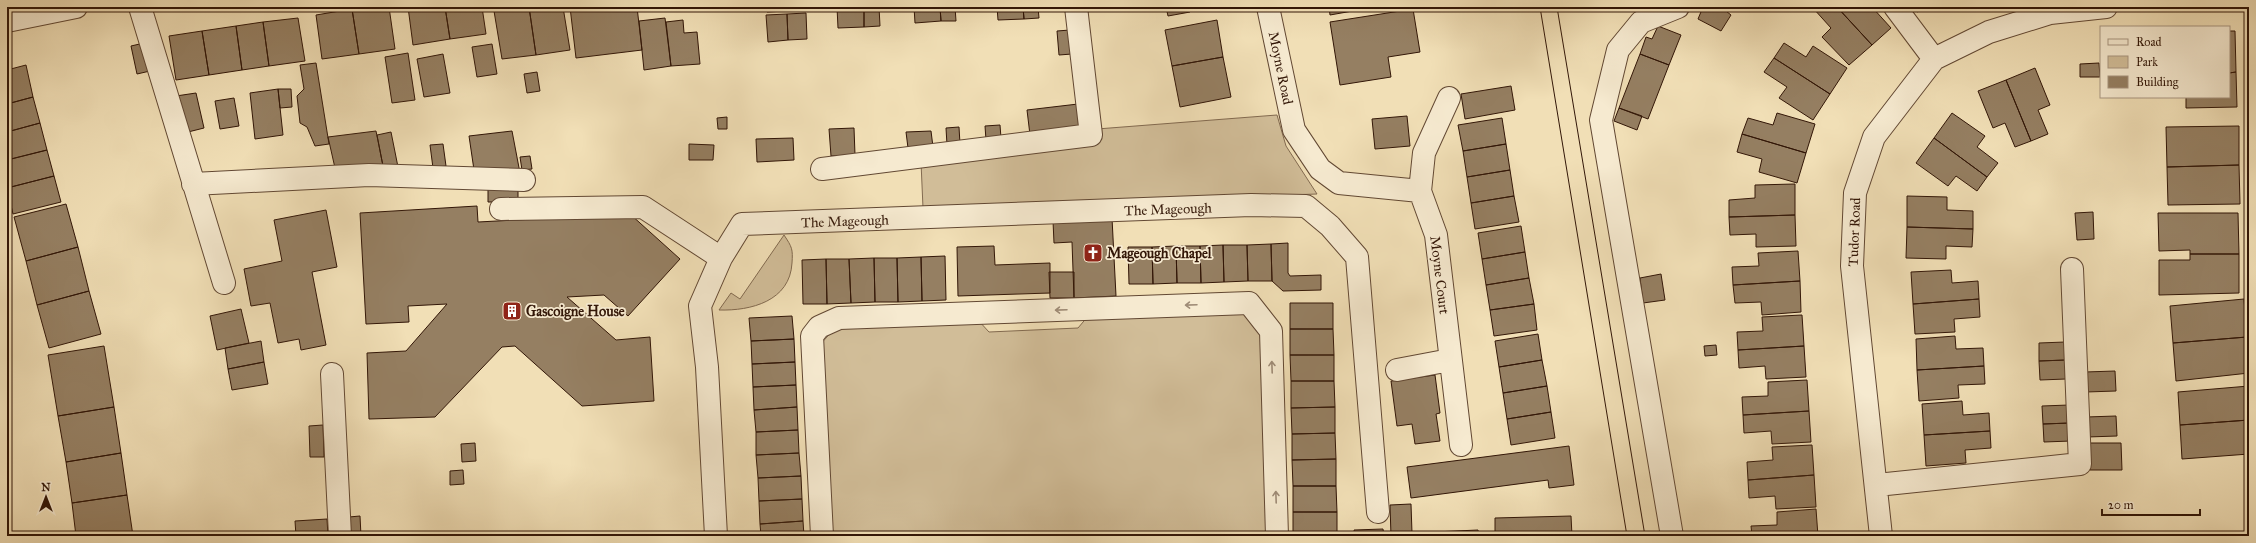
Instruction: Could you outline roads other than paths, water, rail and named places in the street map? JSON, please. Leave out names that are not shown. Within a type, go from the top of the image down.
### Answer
[{"type":"street","points":[[7,21],[76,7]]},
{"type":"street","points":[[140,7],[224,283]]},
{"type":"street","points":[[822,169],[1091,135],[1076,7]]},
{"type":"street","name":"Moyne Road","points":[[1268,7],[1294,130],[1320,169],[1339,183],[1420,191]]},
{"type":"street","points":[[1672,536],[1601,120],[1618,50],[1640,22],[1678,7]]},
{"type":"street","points":[[1894,7],[1934,59]]},
{"type":"street","name":"Tudor Road","points":[[1881,536],[1877,485],[1852,266],[1855,193],[1874,137],[1934,59],[1989,32],[2050,13],[2106,7]]},
{"type":"street","name":"Moyne Court","points":[[1449,98],[1424,153],[1420,191],[1436,235],[1461,445]]},
{"type":"street","points":[[193,184],[369,174],[524,180]]},
{"type":"street","name":"The Mageough","points":[[716,536],[707,367],[700,306],[721,258],[742,224],[1251,206],[1306,206],[1330,226],[1357,257],[1378,512]]},
{"type":"street","points":[[501,209],[643,207],[721,258]]},
{"type":"street","points":[[1877,485],[2080,464],[2072,269]]},
{"type":"street","points":[[822,536],[812,336],[819,327],[839,318],[1249,303],[1271,331],[1277,536]]},
{"type":"street","points":[[1397,370],[1450,360]]},
{"type":"street","points":[[332,374],[340,536]]},
{"type":"tram line","points":[[1540,7],[1627,536]]},
{"type":"tram line","points":[[1557,7],[1645,536]]},
{"type":"place","name":"Mageough Chapel","points":[[1093,253]]},
{"type":"place","name":"Gascoigne House","points":[[512,311]]}]
